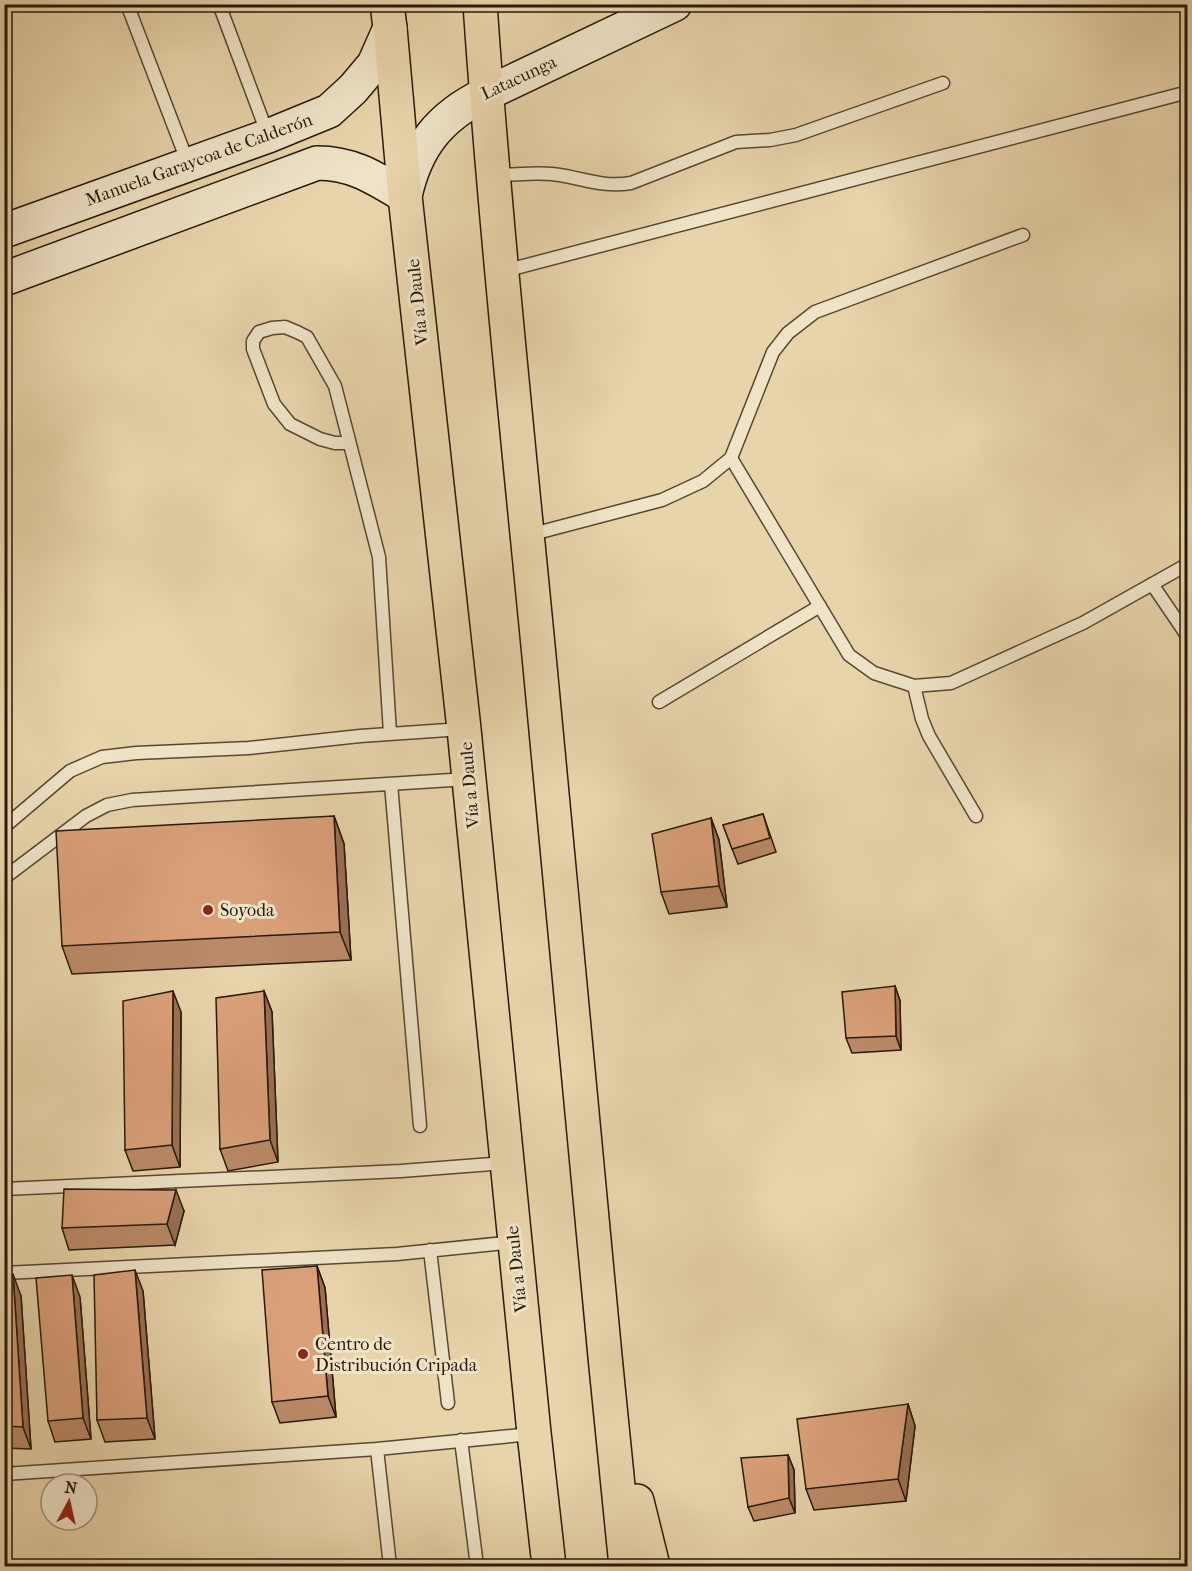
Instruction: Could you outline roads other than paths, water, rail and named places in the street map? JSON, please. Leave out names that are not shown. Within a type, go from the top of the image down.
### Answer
[{"type":"highway","points":[[480,4],[486,94],[527,535],[626,1566]]},
{"type":"highway","name":"Vía a Daule","points":[[388,16],[405,196],[464,729],[514,1242],[549,1566]]},
{"type":"highway","points":[[606,1368],[653,1566]]},
{"type":"street","name":"Latacunga","points":[[405,196],[415,163],[432,134],[456,110],[675,4]]},
{"type":"street","name":"Manuela Garaycoa de Calderón","points":[[4,231],[268,136],[329,111],[354,89],[374,64],[388,16]]},
{"type":"street","points":[[4,279],[317,163],[336,163],[362,171],[405,196]]},
{"type":"lane","points":[[127,4],[189,165]]},
{"type":"lane","points":[[219,4],[268,136]]},
{"type":"lane","points":[[494,176],[551,174],[613,186],[631,183],[736,142],[770,140],[796,135],[943,83]]},
{"type":"lane","points":[[503,271],[1188,92]]},
{"type":"lane","points":[[527,535],[662,500],[703,481],[731,458],[773,352],[788,333],[815,312],[1023,235]]},
{"type":"lane","points":[[349,443],[334,443],[320,439],[290,424],[285,418],[274,404],[253,349],[253,341],[259,332],[285,327],[308,337],[335,386],[379,557],[390,733]]},
{"type":"lane","points":[[731,458],[849,655],[874,673],[914,686],[951,683],[1083,623],[1188,564]]},
{"type":"lane","points":[[1152,584],[1188,637]]},
{"type":"lane","points":[[659,702],[820,606]]},
{"type":"lane","points":[[914,686],[921,719],[928,736],[976,816]]},
{"type":"lane","points":[[4,827],[70,771],[102,757],[136,753],[249,748],[390,733],[464,729]]},
{"type":"lane","points":[[4,878],[86,816],[107,805],[132,801],[469,779]]},
{"type":"lane","points":[[391,784],[420,1126]]},
{"type":"lane","points":[[4,1189],[401,1171],[506,1162]]},
{"type":"lane","points":[[4,1273],[396,1254],[514,1242]]},
{"type":"lane","points":[[430,1250],[448,1403]]},
{"type":"lane","points":[[4,1474],[377,1449],[534,1433]]},
{"type":"lane","points":[[461,1440],[477,1566]]},
{"type":"lane","points":[[377,1449],[390,1566]]},
{"type":"place","name":"Soyoda","points":[[208,910]]},
{"type":"place","name":"Centro de Distribución Cripada","points":[[303,1354]]}]
